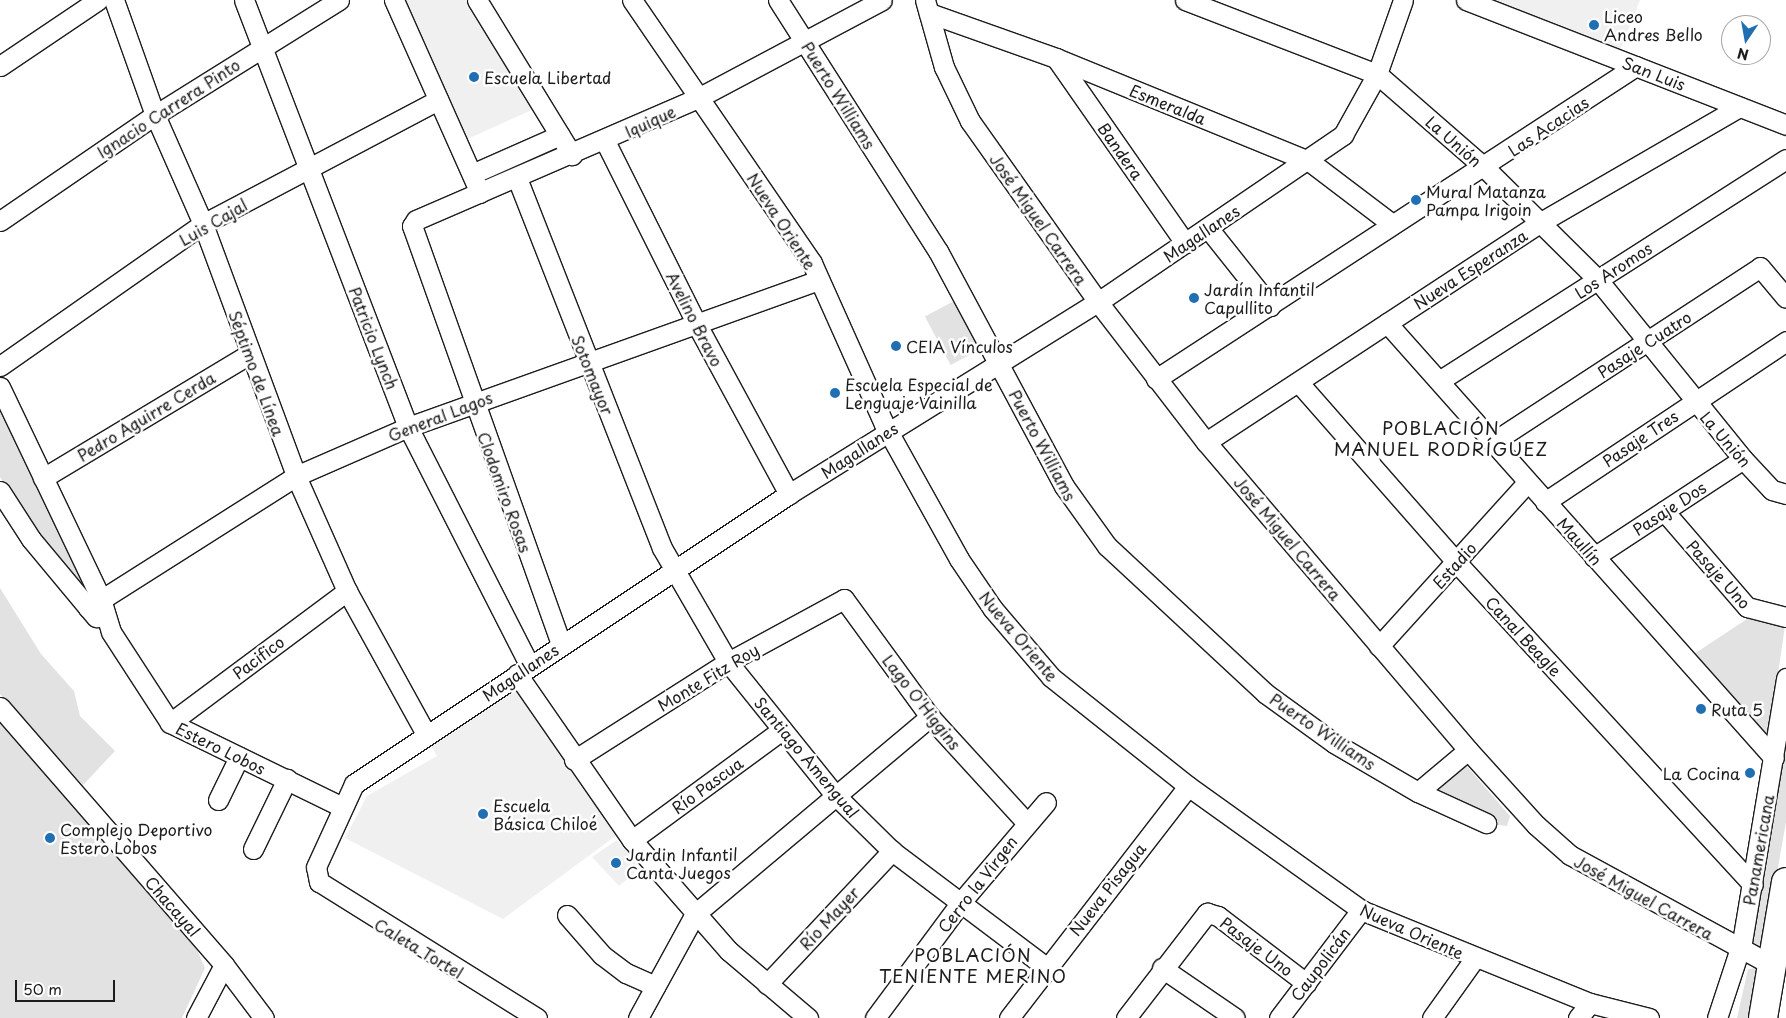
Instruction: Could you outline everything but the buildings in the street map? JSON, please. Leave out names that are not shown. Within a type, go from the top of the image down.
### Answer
[{"type":"highway","points":[[1763,1018],[1786,882]]},
{"type":"highway","points":[[1782,1018],[1786,994]]},
{"type":"street","points":[[0,66],[98,0]]},
{"type":"street","name":"Séptimo de Línea","points":[[114,0],[155,115],[203,224],[249,354],[296,476],[347,591],[426,734]]},
{"type":"street","name":"Patricio Lynch","points":[[244,0],[311,169],[408,427],[524,670],[574,760],[632,840],[695,914],[767,984],[808,1018]]},
{"type":"street","name":"Ignacio Carrera Pinto","points":[[0,221],[155,115],[339,0]]},
{"type":"street","points":[[394,0],[480,193]]},
{"type":"street","points":[[477,0],[572,155]]},
{"type":"street","name":"Nueva Oriente","points":[[632,0],[698,98],[802,245],[820,280],[888,431],[959,559],[999,616],[1051,677],[1188,786],[1361,910],[1590,1003],[1649,1018]]},
{"type":"street","name":"Puerto Williams","points":[[778,0],[938,251],[1064,486],[1120,559],[1293,715],[1418,792],[1486,823]]},
{"type":"street","name":"Iquique","points":[[412,226],[416,220],[605,141],[698,98],[882,0]]},
{"type":"street","name":"La Unión","points":[[1185,0],[1377,74],[1485,168],[1598,280],[1646,343],[1743,459],[1772,490],[1786,494]]},
{"type":"street","name":"Magallanes","points":[[316,867],[354,784],[426,734],[789,494],[1098,302],[1308,161],[1343,135],[1377,74],[1403,0]]},
{"type":"street","name":"San Luis","points":[[1466,0],[1786,125]]},
{"type":"street","name":"Esmeralda","points":[[927,6],[1308,161],[1392,224]]},
{"type":"street","name":"José Miguel Carrera","points":[[927,6],[944,67],[967,115],[1098,302],[1206,442],[1468,750],[1563,850],[1772,965]]},
{"type":"street","name":"Bandera","points":[[1056,58],[1185,243]]},
{"type":"street","name":"Las Acacias","points":[[1156,379],[1270,306],[1392,224],[1485,168],[1636,66]]},
{"type":"street","name":"Luis Cajal","points":[[0,366],[203,224],[311,169],[438,100]]},
{"type":"street","name":"Nueva Esperanza","points":[[1206,442],[1299,383],[1541,222],[1739,106]]},
{"type":"street","points":[[472,174],[560,135]]},
{"type":"street","name":"Avelino Bravo","points":[[605,141],[696,323],[789,494]]},
{"type":"street","name":"Los Aromos","points":[[1439,381],[1786,159]]},
{"type":"street","name":"Sotomayor","points":[[517,178],[587,362],[673,571]]},
{"type":"street","name":"Clodomiro Rosas","points":[[412,226],[473,403],[562,644]]},
{"type":"street","points":[[1208,228],[1270,306]]},
{"type":"street","name":"Pasaje Cuatro","points":[[1493,442],[1760,267],[1786,298]]},
{"type":"street","name":"General Lagos","points":[[94,604],[296,476],[408,427],[820,280]]},
{"type":"street","name":"Maullín","points":[[1387,323],[1527,483],[1774,758]]},
{"type":"street","name":"Pasaje Tres","points":[[1545,502],[1786,341]]},
{"type":"street","name":"Pedro Aguirre Cerda","points":[[43,478],[249,354]]},
{"type":"street","name":"Canal Beagle","points":[[1299,383],[1457,563],[1753,885]]},
{"type":"street","name":"Estero Lobos","points":[[0,387],[43,478],[94,604],[170,723],[342,807]]},
{"type":"street","name":"Pasaje Dos","points":[[1594,557],[1743,459]]},
{"type":"street","name":"Estadio","points":[[1378,646],[1457,563],[1527,483]]},
{"type":"street","name":"Estero Lobos","points":[[0,491],[31,539],[94,604]]},
{"type":"street","name":"Pasaje Uno","points":[[1664,511],[1747,608],[1786,617]]},
{"type":"street","name":"Santiago Amengual","points":[[673,571],[728,662],[834,794],[892,851],[1046,967]]},
{"type":"street","name":"Pacifico","points":[[170,723],[347,591]]},
{"type":"street","name":"Monte Fitz Roy","points":[[574,760],[728,662],[844,599]]},
{"type":"street","name":"Lago O'Higgins","points":[[844,599],[930,717],[1026,822]]},
{"type":"street","name":"Panamericana","points":[[1717,1018],[1740,949],[1753,885],[1786,678]]},
{"type":"street","name":"Chacayal","points":[[0,707],[224,964],[264,1018]]},
{"type":"street","points":[[638,1018],[695,914],[834,794],[930,717]]},
{"type":"street","name":"Río Pascua","points":[[632,840],[782,730]]},
{"type":"street","points":[[1418,792],[1468,750]]},
{"type":"street","points":[[218,800],[239,757]]},
{"type":"street","points":[[252,849],[287,779]]},
{"type":"street","name":"Nueva Pisagua","points":[[1010,1018],[1046,967],[1188,786]]},
{"type":"street","name":"Cerro la Virgen","points":[[875,1018],[961,902],[1026,822],[1046,802]]},
{"type":"street","name":"Río Mayer","points":[[767,984],[892,851]]},
{"type":"street","name":"Caleta Tortel","points":[[316,867],[318,882],[333,895],[536,1018]]},
{"type":"street","name":"Caupolicán","points":[[1279,1018],[1361,910]]},
{"type":"street","name":"Pasaje Uno","points":[[1162,968],[1207,913],[1218,916],[1306,983]]},
{"type":"street","points":[[567,915],[602,955],[626,974],[655,986]]},
{"type":"street","points":[[1432,1018],[1476,958]]},
{"type":"street","points":[[196,1018],[224,964]]},
{"type":"street","points":[[1126,1018],[1162,968],[1235,1018]]},
{"type":"street","points":[[1578,1018],[1590,1003]]},
{"type":"shaded area","name":"Escuela Libertad","points":[[398,0],[469,0],[536,108],[463,141]]},
{"type":"shaded area","name":"Liceo Andres Bello","points":[[1493,0],[1640,0],[1620,50]]},
{"type":"shaded area","points":[[954,301],[980,350],[951,365],[925,316]]},
{"type":"shaded area","points":[[0,402],[93,603],[18,507],[0,477]]},
{"type":"shaded area","points":[[0,588],[41,654],[74,691],[80,716],[115,751],[83,785],[0,694]]},
{"type":"shaded area","points":[[1753,615],[1786,619],[1769,736],[1691,656]]},
{"type":"shaded area","name":"Escuela Básica Chiloé","points":[[517,688],[621,832],[503,919],[345,838],[367,796],[437,756],[430,744]]},
{"type":"shaded area","points":[[1786,718],[1786,822],[1764,946],[1760,949],[1751,943]]},
{"type":"shaded area","name":"Complejo Deportivo Estero Lobos","points":[[0,720],[197,950],[205,968],[182,1018],[0,1018]]},
{"type":"shaded area","points":[[1464,763],[1510,816],[1507,826],[1491,824],[1437,789],[1435,786]]},
{"type":"shaded area","name":"Jardin Infantil Canta Juegos","points":[[617,840],[640,868],[619,886],[592,857]]},
{"type":"shaded area","points":[[1757,968],[1753,1018],[1737,1018],[1748,969]]},
{"type":"place","name":"Liceo Andres Bello","points":[[1594,25]]},
{"type":"place","name":"Escuela Libertad","points":[[474,77]]},
{"type":"place","name":"Mural Matanza Pampa Irigoin","points":[[1416,200]]},
{"type":"place","name":"Jardín Infantil Capullito","points":[[1194,298]]},
{"type":"place","name":"CEIA Vínculos","points":[[896,346]]},
{"type":"place","name":"Escuela Especial de Lenguaje Vainilla","points":[[835,393]]},
{"type":"place","name":"Ruta 5","points":[[1701,709]]},
{"type":"place","name":"La Cocina","points":[[1750,773]]},
{"type":"place","name":"Escuela Básica Chiloé","points":[[483,814]]},
{"type":"place","name":"Complejo Deportivo Estero Lobos","points":[[50,838]]},
{"type":"place","name":"Jardin Infantil Canta Juegos","points":[[616,863]]},
{"type":"district","name":"POBLACIÓN MANUEL RODRÍGUEZ","points":[[1441,439]]},
{"type":"district","name":"POBLACIÓN TENIENTE MERINO","points":[[973,966]]}]
